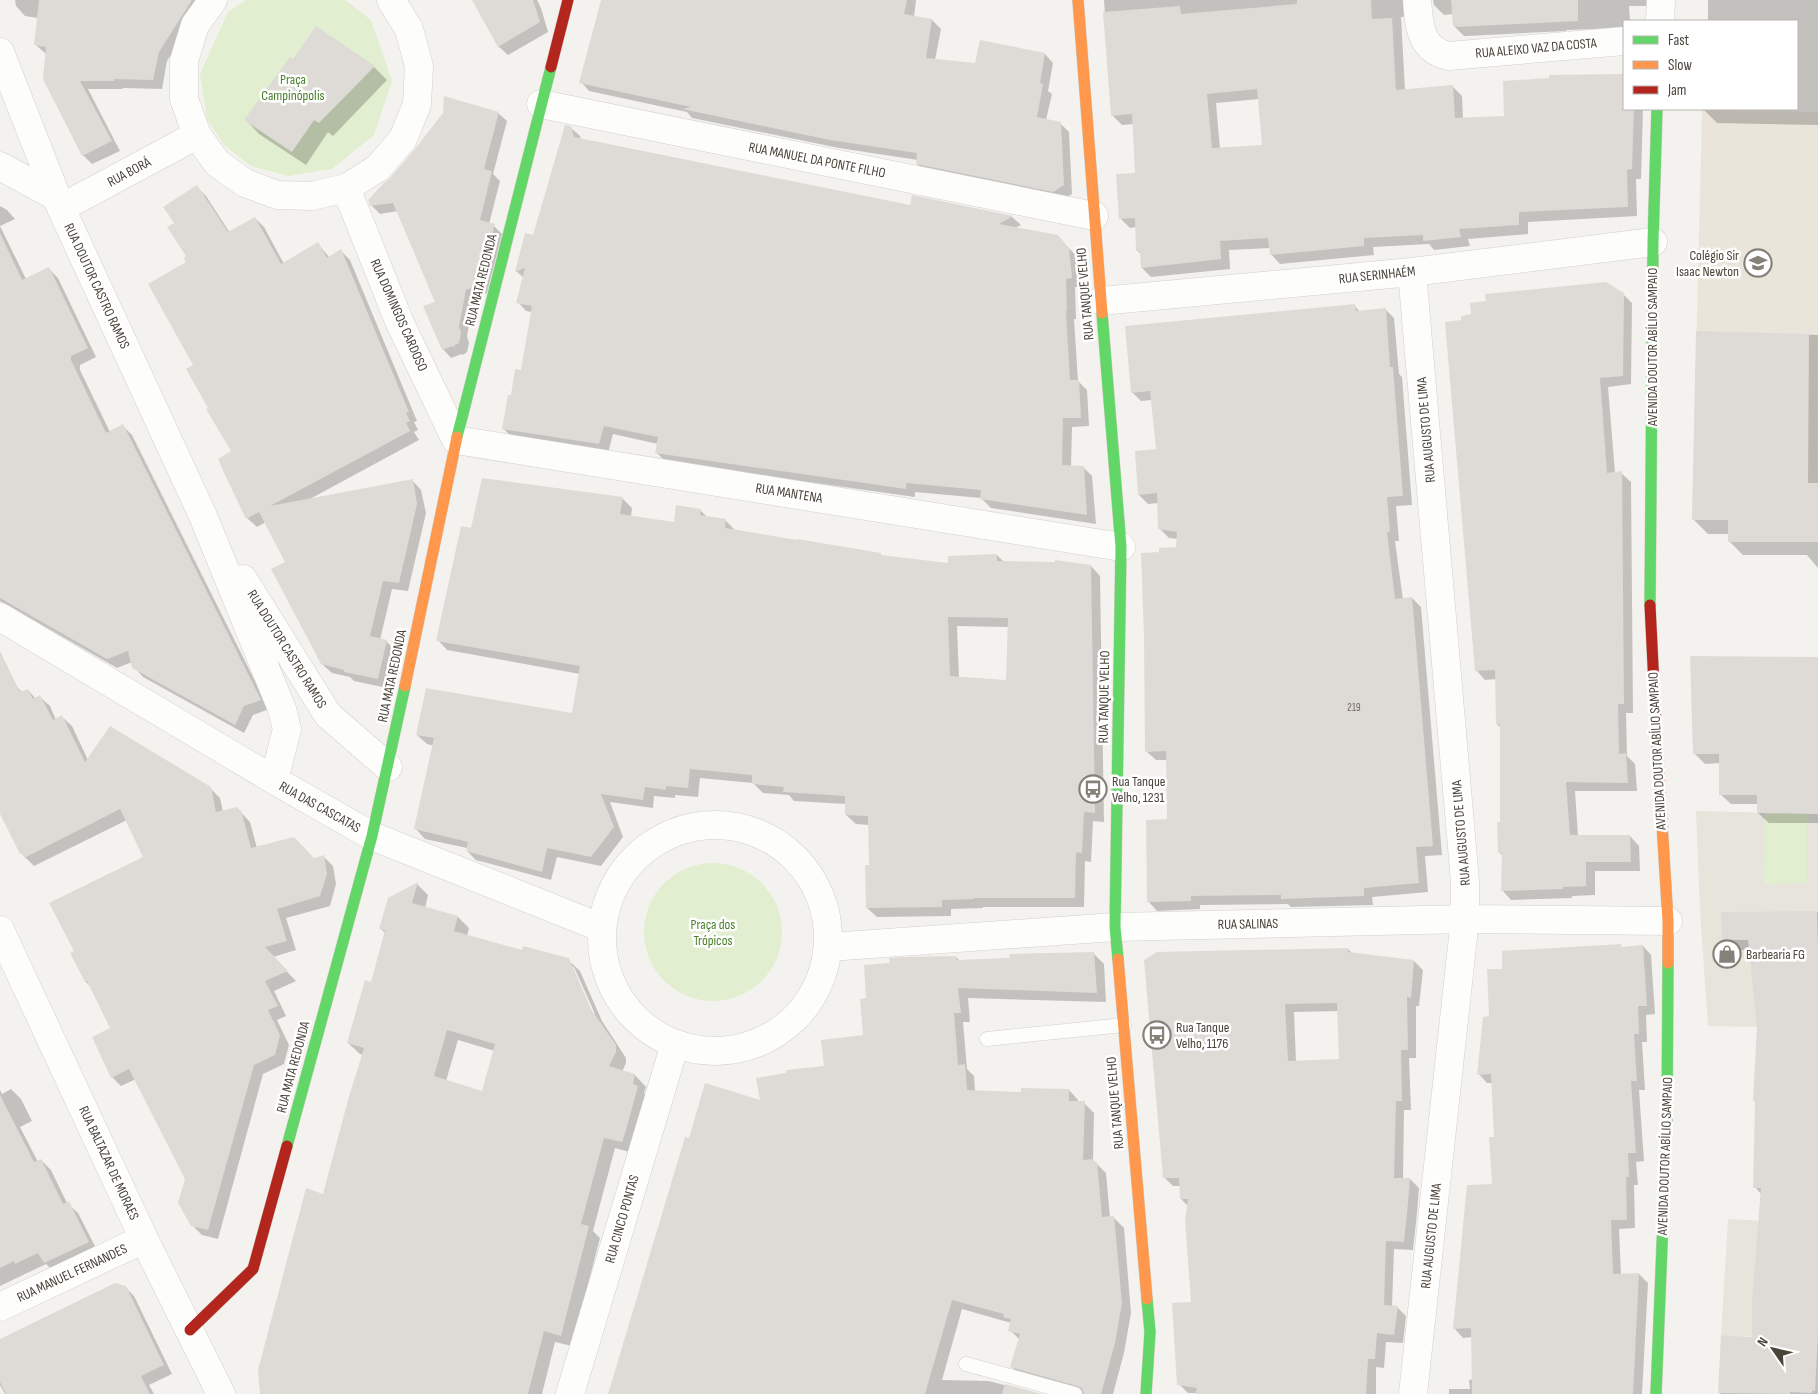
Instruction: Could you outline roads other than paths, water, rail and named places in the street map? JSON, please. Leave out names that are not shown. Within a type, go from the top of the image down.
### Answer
[{"type":"street","points":[[213,0],[195,25],[184,61],[184,99],[197,135],[217,163],[245,183],[278,195],[312,196],[346,188],[378,168],[402,139],[417,104],[419,66],[409,29],[390,0]]},
{"type":"street","name":"RUA MATA REDONDA","points":[[190,1330],[253,1269],[372,836],[456,440],[568,0]]},
{"type":"street","name":"RUA TANQUE VELHO","points":[[1078,0],[1100,301],[1121,547],[1115,927],[1150,1332],[1146,1394]]},
{"type":"street","name":"RUA ALEIXO VAZ DA COSTA","points":[[1417,0],[1423,36],[1429,47],[1438,54],[1449,56],[1623,41]]},
{"type":"street","points":[[1660,0],[1660,20]]},
{"type":"street","name":"RUA DOUTOR CASTRO RAMOS","points":[[0,52],[59,203],[203,516],[282,709],[287,729],[274,780]]},
{"type":"street","name":"RUA MANUEL DA PONTE FILHO","points":[[541,104],[1094,216]]},
{"type":"street","name":"AVENIDA DOUTOR ABÍLIO SAMPAIO","points":[[1656,1394],[1667,1122],[1668,921],[1650,625],[1653,242],[1657,110]]},
{"type":"street","name":"RUA BORÁ","points":[[59,203],[197,135]]},
{"type":"street","points":[[0,166],[59,203]]},
{"type":"street","name":"RUA DOMINGOS CARDOSO","points":[[346,188],[399,321],[456,440]]},
{"type":"street","name":"RUA SERINHAÉM","points":[[1100,301],[1412,272],[1653,242]]},
{"type":"street","name":"RUA AUGUSTO DE LIMA","points":[[1412,272],[1465,882],[1465,918],[1413,1394]]},
{"type":"street","name":"RUA MANTENA","points":[[456,440],[1121,547]]},
{"type":"street","name":"RUA DOUTOR CASTRO RAMOS","points":[[203,516],[328,715],[388,767]]},
{"type":"street","name":"RUA DAS CASCATAS","points":[[0,618],[372,836],[602,928]]},
{"type":"street","name":"RUA DAS CASCATAS","points":[[0,631],[56,651]]},
{"type":"street","points":[[287,729],[299,719],[309,715],[328,715]]},
{"type":"street","points":[[706,824],[735,826],[745,827],[780,844],[808,872],[825,907],[829,946],[820,982],[801,1012],[774,1035],[740,1049],[705,1051],[675,1044],[640,1024],[617,997],[604,964],[602,928],[612,890],[635,857],[667,835],[706,824]]},
{"type":"street","name":"RUA SALINAS","points":[[829,946],[1115,927],[1465,918],[1668,921]]},
{"type":"street","name":"RUA BALTAZAR DE MORAES","points":[[0,930],[144,1239],[221,1394]]},
{"type":"street","name":"RUA CINCO PONTAS","points":[[570,1394],[675,1044]]},
{"type":"street","name":"RUA MANUEL FERNANDES","points":[[0,1308],[144,1239]]},
{"type":"lane","points":[[987,1039],[1124,1025]]},
{"type":"lane","points":[[966,1364],[1075,1394]]},
{"type":"place","name":"Colégio Sir Isaac Newton","points":[[1758,263]]},
{"type":"place","name":"Rua Tanque Velho, 1231","points":[[1093,789]]},
{"type":"place","name":"Barbearia FG","points":[[1727,954]]},
{"type":"place","name":"Rua Tanque Velho, 1176","points":[[1157,1035]]},
{"type":"park label","name":"Praça Campinópolis","points":[[293,88]]},
{"type":"park label","name":"Praça dos Trópicos","points":[[713,932]]}]
